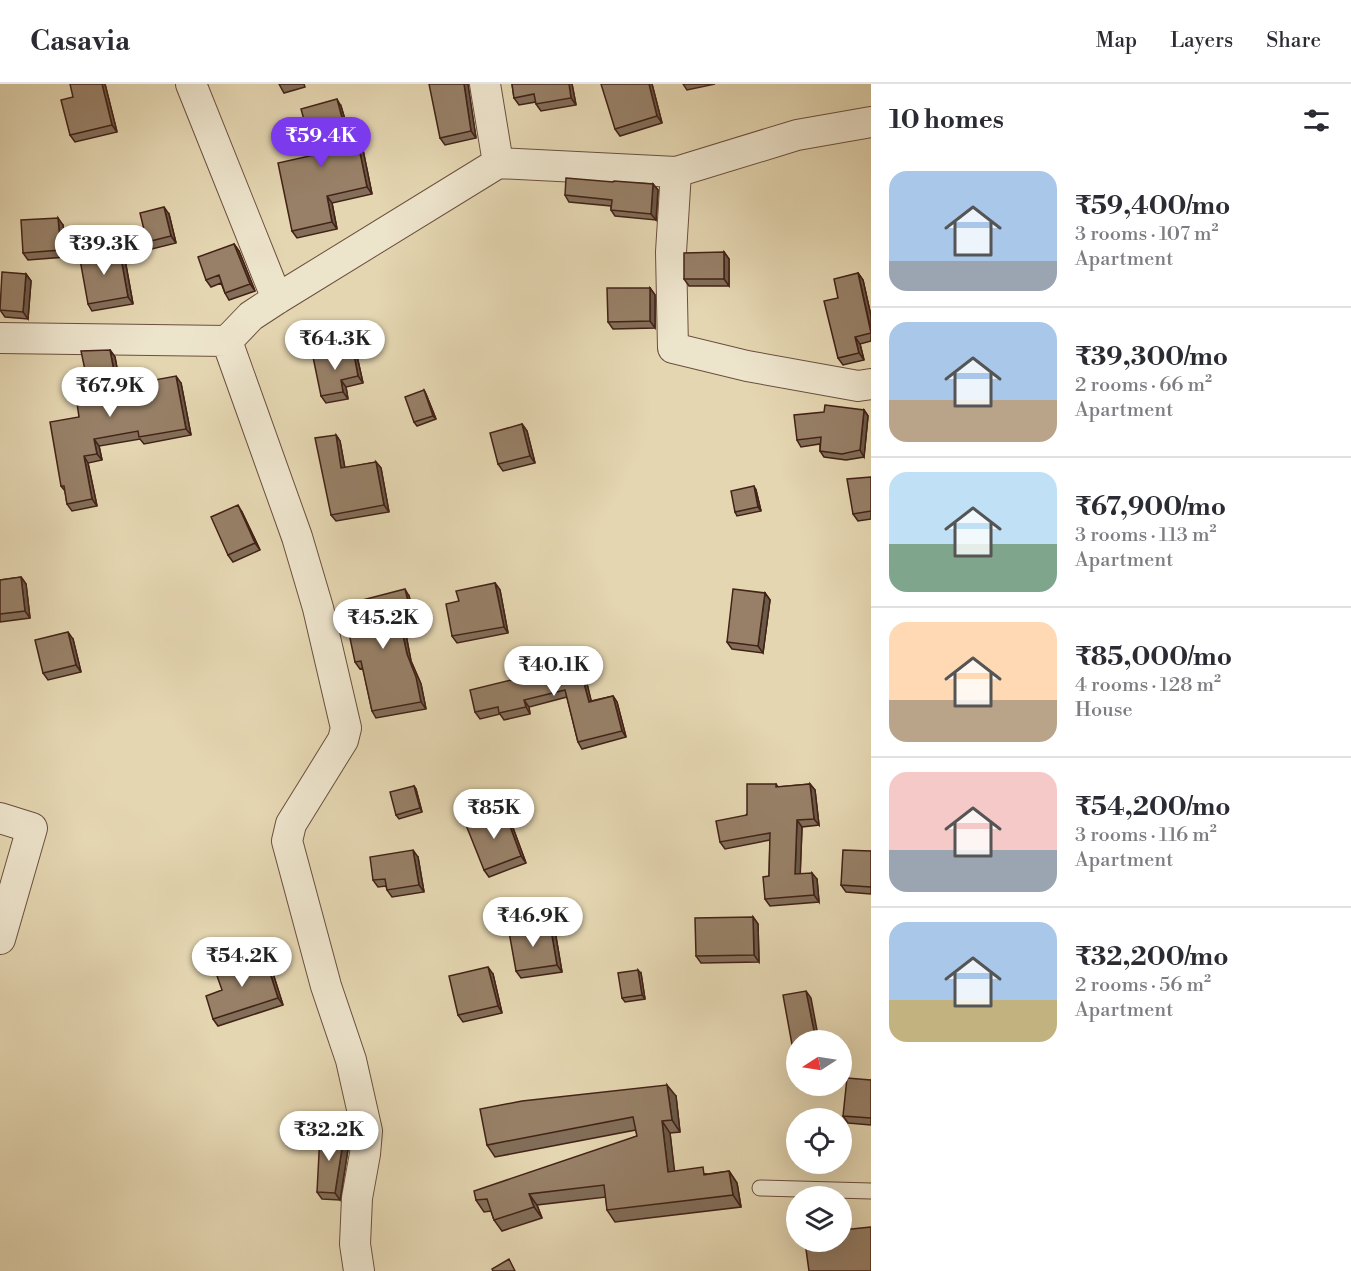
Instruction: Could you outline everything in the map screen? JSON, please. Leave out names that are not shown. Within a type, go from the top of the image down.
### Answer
[{"type":"street","points":[[191,84],[277,299]]},
{"type":"street","points":[[485,84],[498,163]]},
{"type":"street","points":[[0,338],[227,342],[251,316],[498,163],[676,172],[797,135],[871,122]]},
{"type":"street","points":[[676,172],[671,252],[673,348],[758,368],[858,386],[871,384]]},
{"type":"street","points":[[227,342],[297,537],[318,608],[346,728],[343,740],[291,824],[286,841],[326,986],[351,1060],[367,1131],[357,1198],[355,1244],[359,1271]]},
{"type":"street","points":[[0,818],[32,828],[0,939]]},
{"type":"lane","points":[[760,1188],[871,1191]]},
{"type":"building","points":[[70,84],[102,84],[112,125],[70,135],[61,100],[73,97]]},
{"type":"building","points":[[429,84],[464,84],[471,131],[440,138]]},
{"type":"building","points":[[512,84],[569,84],[571,98],[536,104],[534,94],[514,98]]},
{"type":"building","points":[[601,84],[649,84],[657,116],[615,129]]},
{"type":"building","points":[[337,99],[348,140],[357,138],[367,187],[327,196],[332,222],[292,231],[278,163],[314,155],[301,109]]},
{"type":"building","points":[[566,178],[653,184],[651,214],[611,210],[612,200],[565,195]]},
{"type":"building","points":[[164,207],[171,236],[147,242],[140,213]]},
{"type":"building","points":[[58,218],[61,250],[23,253],[21,220]]},
{"type":"building","points":[[234,244],[250,284],[225,293],[219,275],[206,280],[198,257]]},
{"type":"building","points":[[119,247],[128,297],[88,304],[79,254]]},
{"type":"building","points":[[724,252],[724,279],[684,279],[684,253]]},
{"type":"building","points":[[2,272],[26,274],[23,312],[0,310]]},
{"type":"building","points":[[858,273],[871,333],[855,337],[859,353],[838,358],[824,301],[838,298],[834,279]]},
{"type":"building","points":[[607,288],[650,288],[650,321],[608,322]]},
{"type":"building","points":[[353,349],[358,376],[341,380],[343,392],[321,396],[313,357]]},
{"type":"building","points":[[110,350],[117,387],[176,376],[186,429],[139,437],[138,431],[94,439],[97,454],[84,456],[92,499],[67,504],[64,486],[61,486],[50,422],[79,417],[77,403],[80,403],[75,372],[85,370],[81,351]]},
{"type":"building","points":[[424,390],[433,416],[414,422],[405,397]]},
{"type":"building","points":[[825,405],[864,410],[860,450],[842,454],[820,451],[821,437],[797,440],[794,415],[824,412]]},
{"type":"building","points":[[522,424],[530,456],[498,464],[490,433]]},
{"type":"building","points":[[336,435],[341,468],[376,462],[384,505],[331,515],[315,438]]},
{"type":"building","points":[[871,477],[871,511],[853,514],[847,479]]},
{"type":"building","points":[[754,486],[758,507],[735,512],[731,491]]},
{"type":"building","points":[[238,505],[255,543],[228,555],[211,517]]},
{"type":"building","points":[[21,577],[25,611],[0,614],[0,580]]},
{"type":"building","points":[[495,583],[504,627],[452,636],[446,604],[459,601],[456,591]]},
{"type":"building","points":[[405,589],[410,609],[398,612],[421,702],[372,711],[361,661],[355,662],[343,605]]},
{"type":"building","points":[[733,589],[765,593],[758,646],[727,642]]},
{"type":"building","points":[[68,632],[76,665],[43,673],[35,640]]},
{"type":"building","points":[[576,653],[589,702],[613,696],[622,731],[578,742],[565,690],[524,700],[526,707],[499,713],[498,707],[475,712],[470,690],[548,671],[546,660]]},
{"type":"building","points":[[747,784],[776,784],[776,787],[810,784],[814,819],[797,820],[795,874],[812,873],[814,895],[765,899],[763,877],[769,876],[770,833],[720,842],[716,821],[747,815]]},
{"type":"building","points":[[414,786],[420,808],[396,815],[390,792]]},
{"type":"building","points":[[504,810],[521,856],[484,870],[466,825]]},
{"type":"building","points":[[413,850],[419,885],[387,890],[385,879],[373,880],[370,857]]},
{"type":"building","points":[[843,850],[871,851],[871,887],[841,885]]},
{"type":"building","points":[[753,917],[754,955],[696,956],[695,918]]},
{"type":"building","points":[[550,924],[557,965],[516,971],[509,932]]},
{"type":"building","points":[[265,957],[278,998],[213,1019],[206,996],[222,990],[216,973]]},
{"type":"building","points":[[488,967],[498,1006],[458,1015],[449,976]]},
{"type":"building","points":[[638,970],[642,995],[622,998],[618,973]]},
{"type":"building","points":[[806,991],[814,1030],[789,1030],[783,995]]},
{"type":"building","points":[[852,1078],[871,1080],[871,1118],[852,1117],[852,1108],[844,1108],[845,1096],[852,1096]]},
{"type":"building","points":[[667,1085],[672,1120],[662,1121],[668,1172],[703,1167],[704,1175],[729,1171],[733,1195],[607,1210],[604,1185],[529,1194],[534,1207],[494,1220],[487,1199],[476,1200],[474,1191],[637,1136],[633,1117],[487,1145],[480,1109],[522,1101]]},
{"type":"building","points":[[320,1134],[344,1136],[335,1193],[317,1192]]},
{"type":"building","points":[[871,1227],[871,1271],[809,1271],[806,1252],[852,1252],[852,1229]]},
{"type":"building","points":[[509,1259],[515,1271],[493,1271],[492,1269]]}]
